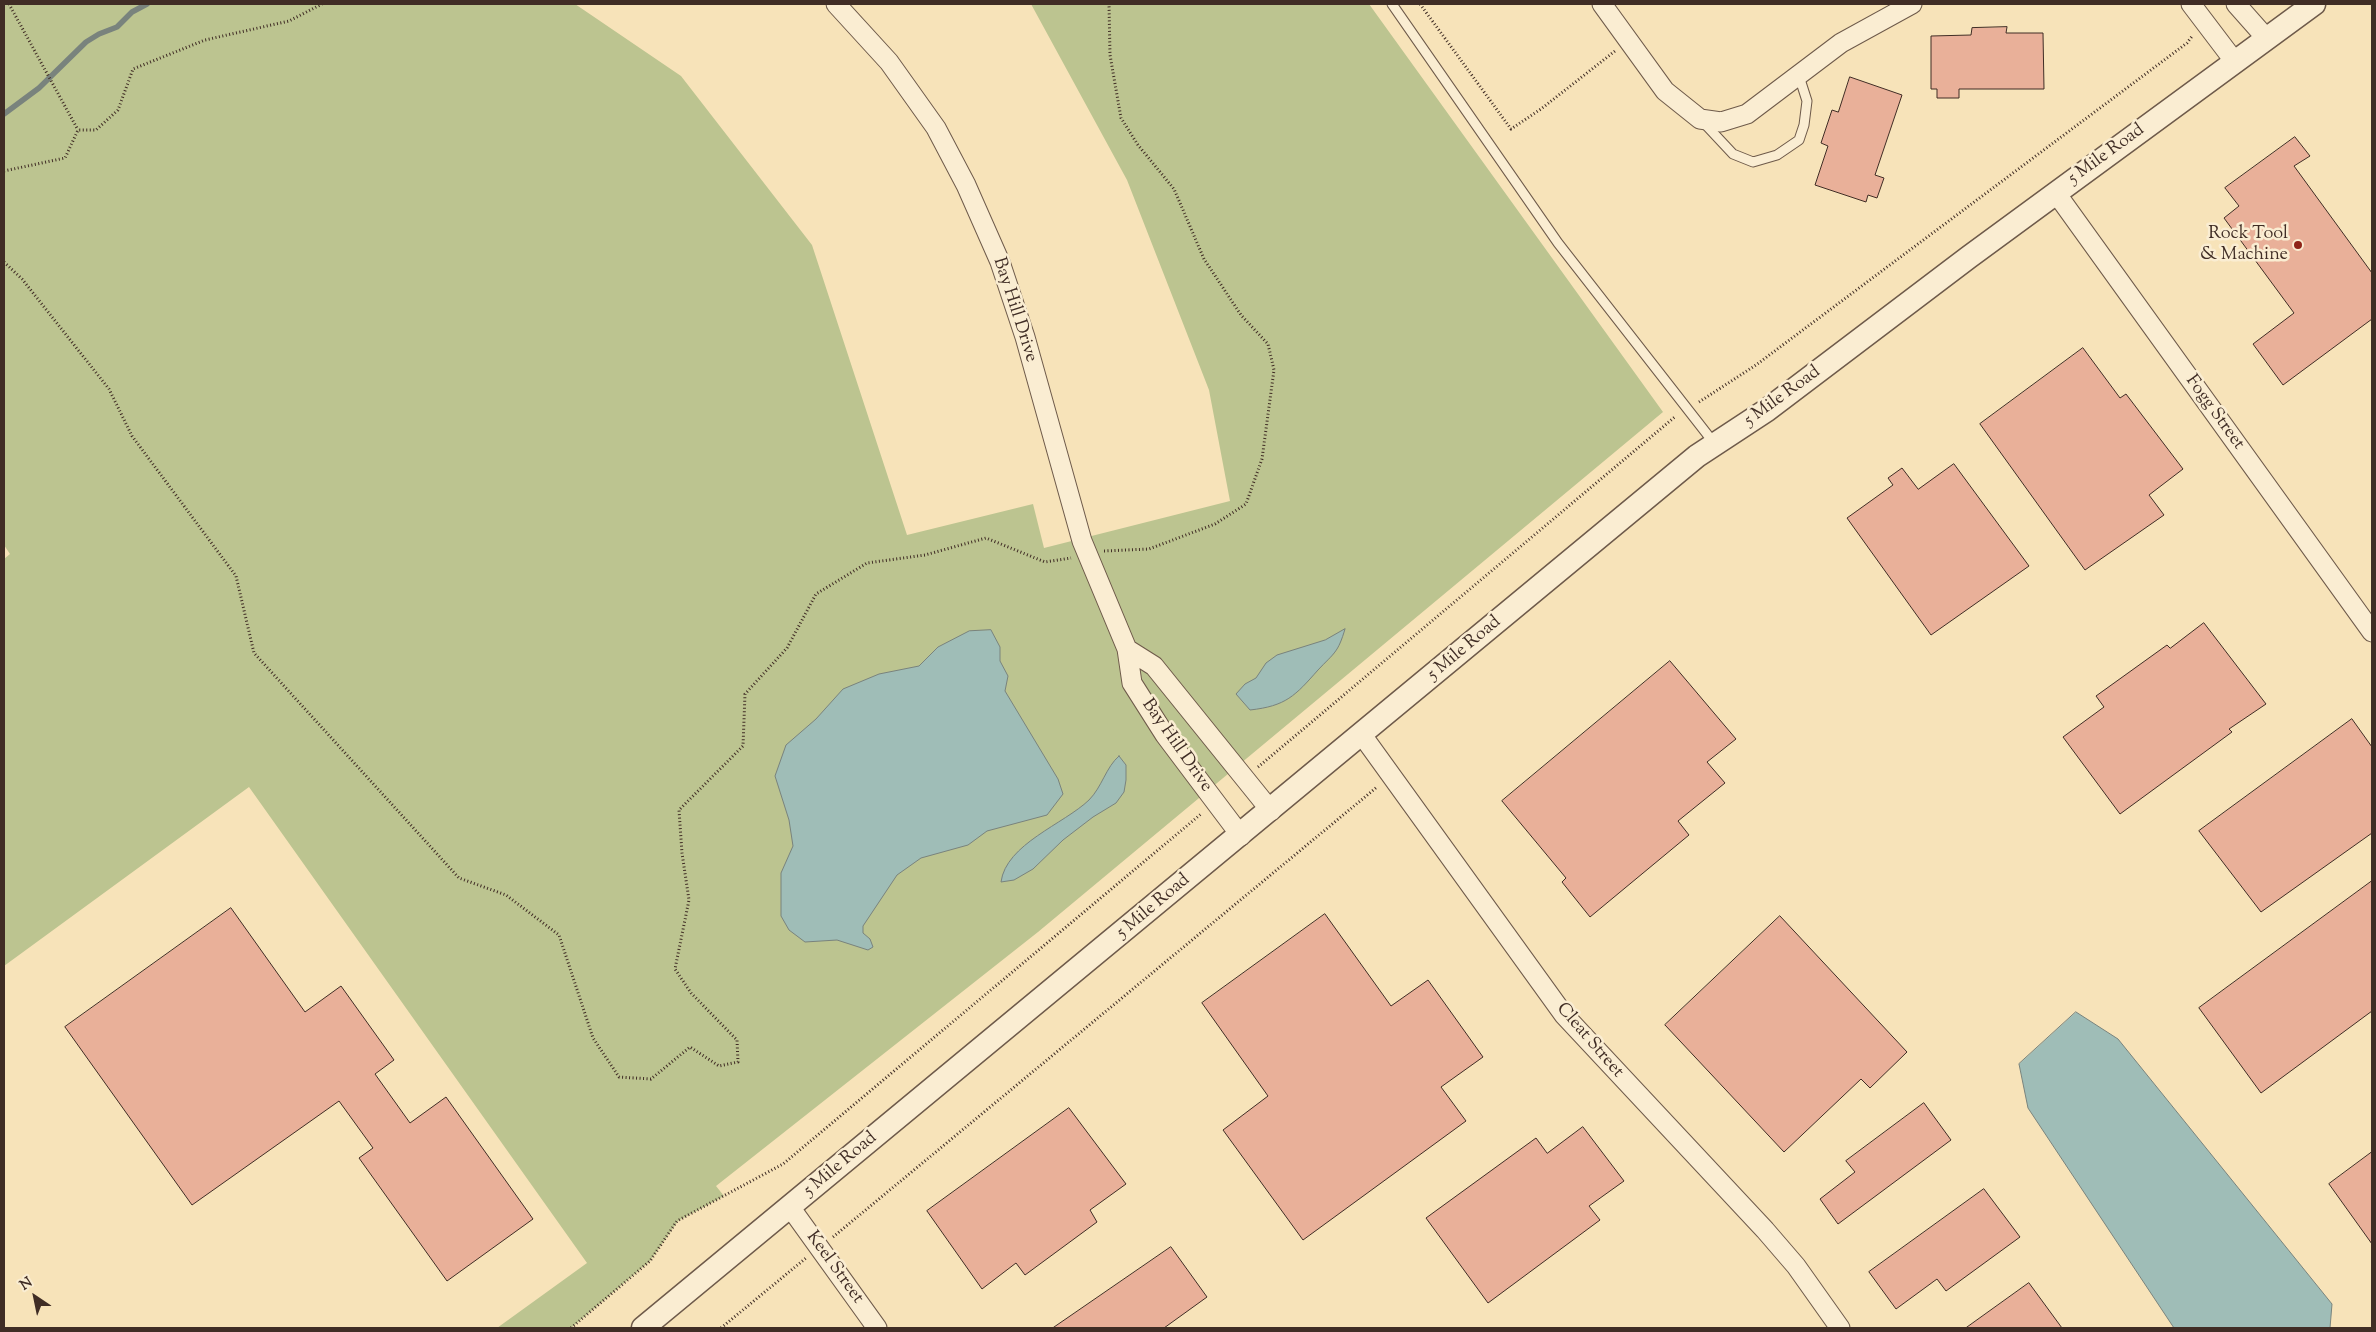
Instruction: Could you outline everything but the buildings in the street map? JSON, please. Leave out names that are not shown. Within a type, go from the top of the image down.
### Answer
[{"type":"street","name":"Bay Hill Drive","points":[[836,4],[889,62],[936,128],[966,185],[1000,262],[1025,337],[1088,555],[1127,649],[1132,683],[1165,734],[1241,836]]},
{"type":"street","points":[[1602,4],[1665,91],[1700,119],[1721,122],[1747,114],[1841,43],[1912,4]]},
{"type":"street","points":[[2191,4],[2235,62]]},
{"type":"street","points":[[2236,4],[2267,39]]},
{"type":"street","name":"5 Mile Road","points":[[643,1328],[1241,836],[1697,456],[1767,410],[2056,193],[2314,4]]},
{"type":"street","name":"Fogg Street","points":[[2056,193],[2372,632]]},
{"type":"street","name":"Bay Hill Drive","points":[[1127,649],[1154,666],[1271,810]]},
{"type":"street","name":"Cleat Street","points":[[1362,735],[1564,1015],[1765,1230],[1796,1266],[1840,1328]]},
{"type":"street","name":"Keel Street","points":[[790,1207],[877,1328]]},
{"type":"lane","points":[[1392,4],[1558,243],[1689,408],[1716,445]]},
{"type":"lane","points":[[1700,119],[1733,154],[1753,162],[1777,155],[1800,140],[1807,101],[1799,76]]},
{"type":"path","points":[[9,4],[78,130]]},
{"type":"path","points":[[78,130],[96,130],[118,110],[133,69],[205,40],[289,21],[322,4]]},
{"type":"path","points":[[4,262],[22,279],[109,389],[132,436],[236,576],[254,653],[459,878],[506,895],[559,935],[593,1038],[619,1077],[652,1078],[690,1046],[719,1066],[738,1062],[738,1040],[691,993],[675,969],[689,900],[682,853],[679,810],[743,746],[745,694],[787,648],[816,594],[867,563],[925,555],[986,538],[1044,562],[1102,551],[1149,549],[1215,524],[1246,504],[1262,459],[1274,370],[1268,344],[1241,315],[1204,259],[1174,189],[1138,145],[1121,118],[1110,56],[1109,4]]},
{"type":"path","points":[[1420,4],[1511,129],[1541,109],[1629,40]]},
{"type":"path","points":[[1244,778],[1672,418],[1756,366],[2186,44],[2203,22]]},
{"type":"path","points":[[4,171],[65,158],[78,130]]},
{"type":"path","points":[[721,1328],[1391,775]]},
{"type":"path","points":[[571,1328],[650,1261],[678,1222],[783,1164],[1216,802]]},
{"type":"green space","points":[[4,4],[575,4],[681,76],[812,245],[907,535],[1033,504],[1044,548],[1230,501],[1209,390],[1127,180],[1031,4],[1369,4],[1663,412],[1038,932],[716,1186],[724,1196],[678,1221],[650,1261],[571,1328],[497,1328],[587,1263],[249,787],[4,966],[4,559],[10,554],[4,545]]},
{"type":"water","points":[[1345,629],[1335,652],[1303,687],[1289,698],[1273,706],[1250,710],[1236,694],[1245,684],[1256,678],[1266,663],[1277,655],[1325,640]]},
{"type":"water","points":[[991,630],[1000,647],[1000,661],[1008,676],[1005,691],[1058,779],[1063,794],[1047,815],[987,831],[968,845],[921,858],[897,875],[863,926],[863,933],[870,939],[873,947],[868,950],[837,940],[805,942],[789,930],[781,916],[781,873],[793,846],[789,820],[775,776],[786,745],[816,719],[843,689],[879,674],[919,666],[938,647],[969,631]]},
{"type":"water","points":[[1119,756],[1126,765],[1126,780],[1124,792],[1116,803],[1093,817],[1063,840],[1033,869],[1014,880],[1001,882],[1005,869],[1013,857],[1024,846],[1089,800]]},
{"type":"water","points":[[2076,1012],[2118,1039],[2332,1304],[2330,1328],[2174,1328],[2028,1108],[2019,1064]]},
{"type":"waterway","points":[[4,114],[39,88],[86,42],[99,34],[117,27],[132,12],[147,4]]},
{"type":"place","name":"Rock Tool & Machine","points":[[2298,245]]}]
